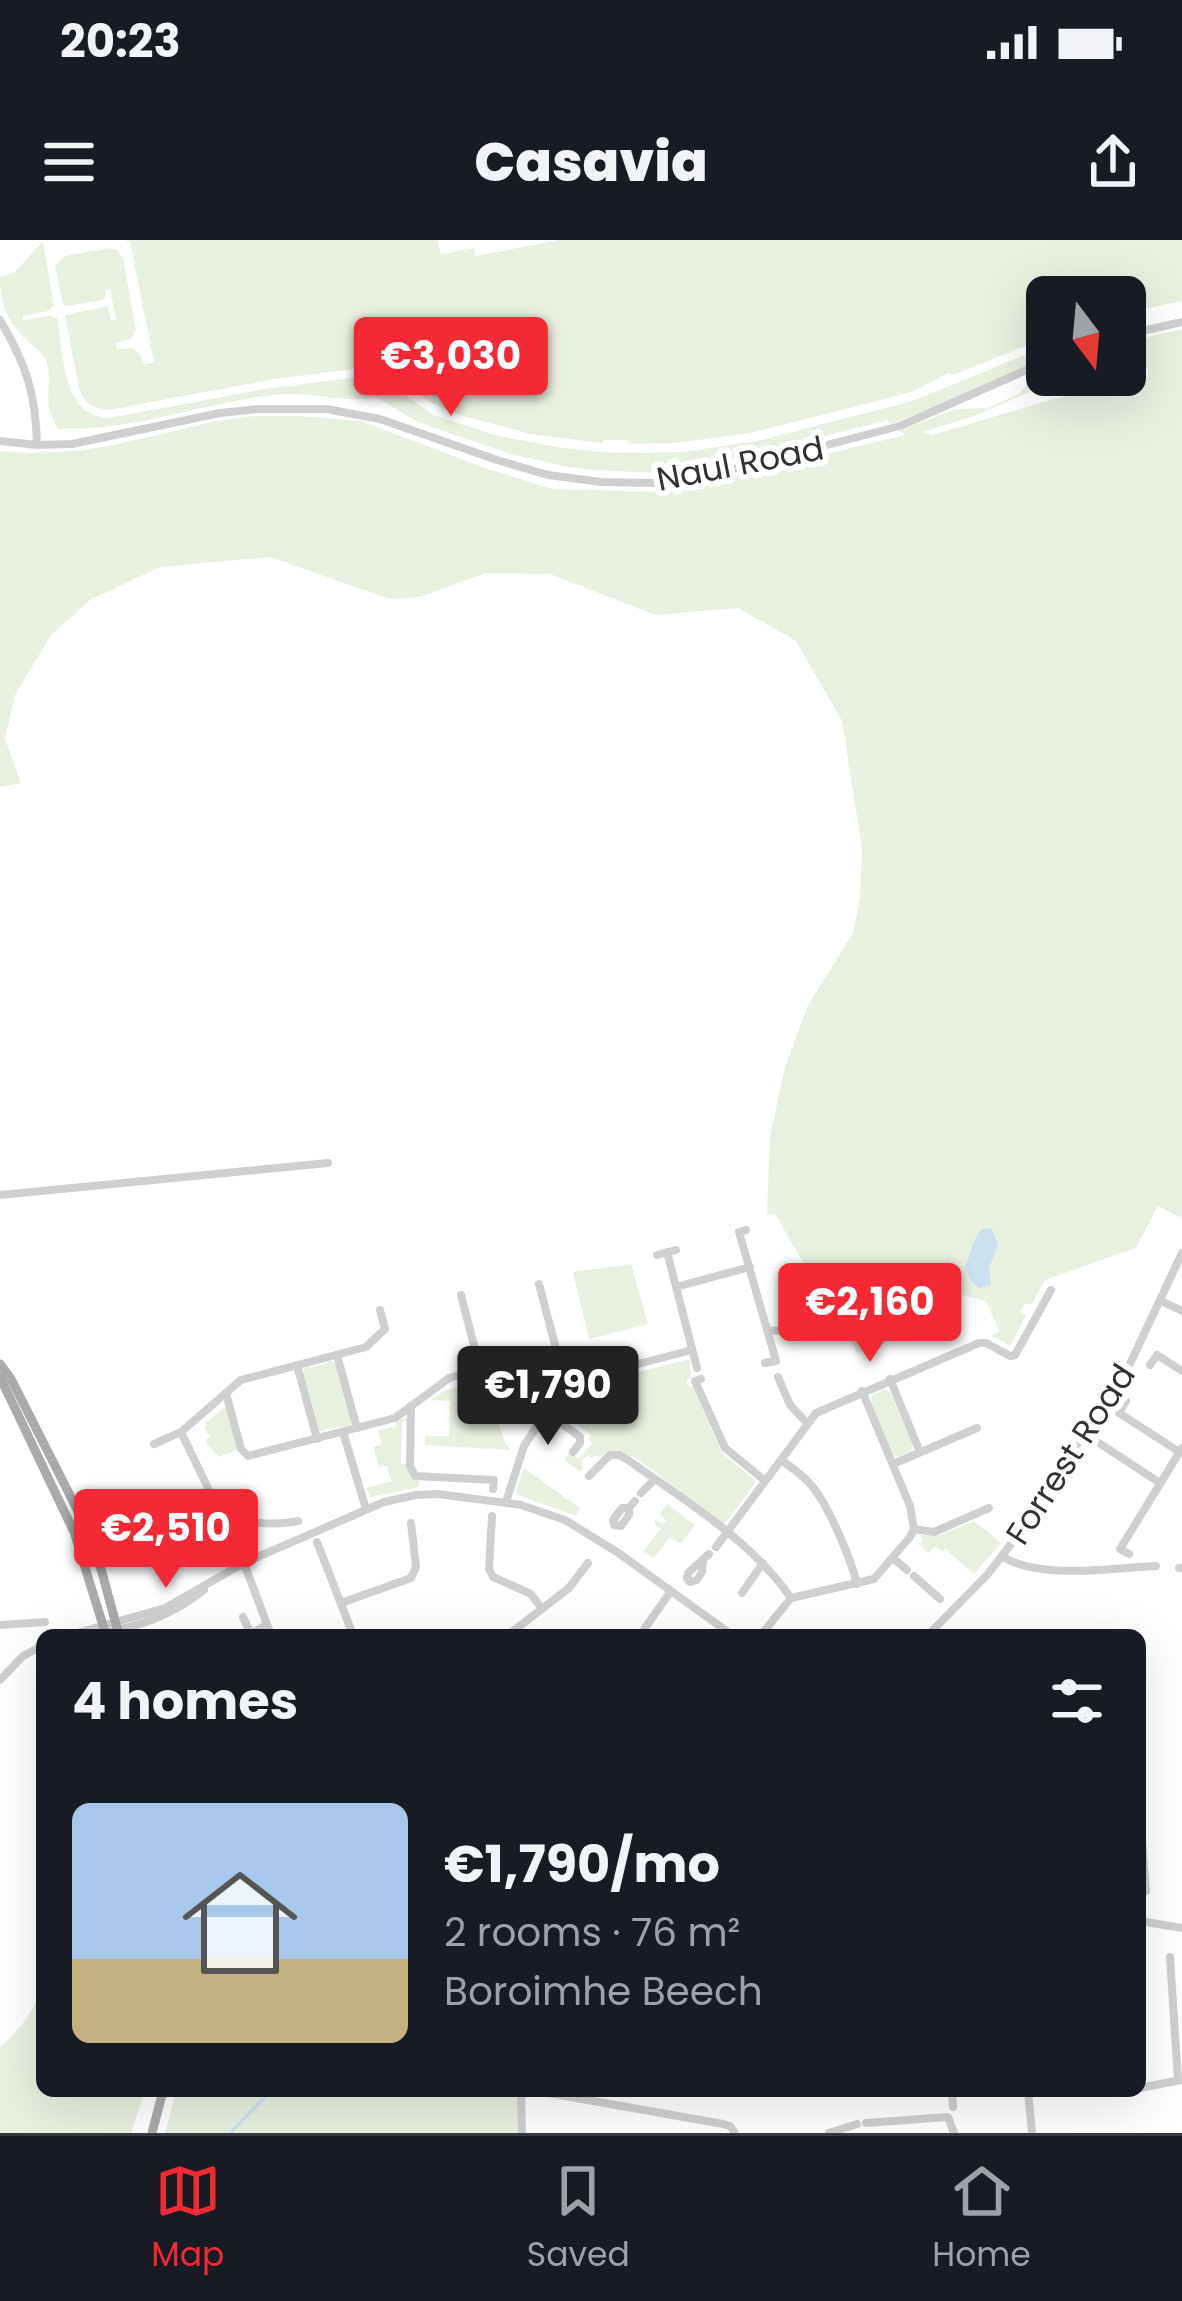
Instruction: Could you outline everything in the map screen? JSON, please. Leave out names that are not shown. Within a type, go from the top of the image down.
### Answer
[{"type":"main road","points":[[0,1364],[80,1513],[118,1629]]},
{"type":"main road","points":[[0,1377],[74,1532],[102,1629]]},
{"type":"main road","points":[[152,2133],[161,2097]]},
{"type":"street","points":[[0,320],[35,399],[37,445]]},
{"type":"street","points":[[1146,330],[1182,322]]},
{"type":"street","name":"Naul Road","points":[[0,441],[37,445],[99,440],[220,412],[326,409],[380,419],[526,470],[633,483],[686,480],[900,426],[1026,371]]},
{"type":"street","points":[[0,1196],[328,1163]]},
{"type":"street","points":[[746,1230],[739,1232],[776,1361],[765,1364]]},
{"type":"street","points":[[666,1252],[695,1378],[725,1448],[764,1480]]},
{"type":"street","name":"Forrest Road","points":[[934,1629],[1003,1557],[1129,1368],[1182,1253]]},
{"type":"street","points":[[676,1287],[750,1268]]},
{"type":"street","points":[[539,1284],[565,1383]]},
{"type":"street","points":[[709,1554],[816,1413],[982,1342],[1015,1355],[1051,1290]]},
{"type":"street","points":[[460,1295],[487,1387],[510,1382]]},
{"type":"street","points":[[1161,1301],[1182,1310]]},
{"type":"street","points":[[154,1444],[181,1432],[241,1380],[366,1347],[383,1333],[380,1310]]},
{"type":"street","points":[[768,1331],[831,1322]]},
{"type":"street","points":[[226,1393],[244,1455],[257,1454],[395,1418],[449,1378],[555,1349]]},
{"type":"street","points":[[506,1502],[524,1446],[565,1383],[692,1350]]},
{"type":"street","points":[[337,1354],[357,1429]]},
{"type":"street","points":[[1150,1365],[1156,1354],[1182,1371]]},
{"type":"street","points":[[297,1365],[317,1438]]},
{"type":"street","points":[[778,1377],[790,1405],[807,1423]]},
{"type":"street","points":[[890,1379],[920,1452]]},
{"type":"street","points":[[766,1629],[791,1598],[874,1579],[914,1529],[910,1506],[862,1391]]},
{"type":"street","points":[[1126,1401],[1119,1413],[1180,1449],[1120,1549],[1129,1554]]},
{"type":"street","points":[[411,1406],[410,1466],[415,1476],[494,1480],[494,1490]]},
{"type":"street","points":[[545,1411],[580,1438],[572,1452]]},
{"type":"street","points":[[893,1464],[977,1428]]},
{"type":"street","points":[[181,1432],[220,1513],[255,1524],[298,1521]]},
{"type":"street","points":[[343,1432],[366,1509]]},
{"type":"street","points":[[1096,1441],[1160,1483]]},
{"type":"street","points":[[589,1477],[610,1455],[619,1455],[764,1563],[791,1598]]},
{"type":"street","points":[[781,1460],[819,1495],[857,1584]]},
{"type":"street","points":[[635,1500],[654,1480]]},
{"type":"street","points":[[118,1629],[172,1613],[244,1563],[366,1509],[438,1494],[506,1502],[565,1520],[723,1629]]},
{"type":"street","points":[[914,1529],[934,1532],[978,1517],[989,1508]]},
{"type":"street","points":[[493,1516],[488,1569],[493,1577],[531,1594],[542,1609]]},
{"type":"street","points":[[341,1603],[410,1577],[416,1567],[411,1523]]},
{"type":"street","points":[[317,1542],[351,1629]]},
{"type":"street","points":[[1003,1557],[1023,1566],[1063,1570],[1156,1566]]},
{"type":"street","points":[[893,1558],[940,1599]]},
{"type":"street","points":[[244,1563],[268,1629]]},
{"type":"street","points":[[516,1629],[569,1588],[588,1563]]},
{"type":"street","points":[[742,1593],[764,1563]]},
{"type":"street","points":[[644,1629],[671,1592]]},
{"type":"street","points":[[243,1616],[248,1629]]},
{"type":"street","points":[[0,1625],[46,1622]]},
{"type":"street","points":[[259,1629],[266,1625]]},
{"type":"street","points":[[0,1680],[36,1649]]},
{"type":"street","points":[[1146,1922],[1182,1928]]},
{"type":"street","points":[[1146,2087],[1180,2080],[1178,2004],[1170,1957]]},
{"type":"street","points":[[521,2097],[522,2133]]},
{"type":"street","points":[[571,2097],[721,2123],[735,2133]]},
{"type":"street","points":[[952,2097],[953,2107]]},
{"type":"street","points":[[1029,2097],[1032,2133]]},
{"type":"street","points":[[830,2133],[861,2124],[949,2117],[954,2133]]},
{"type":"green space","points":[[125,240],[437,240],[441,254],[474,248],[476,256],[558,240],[1182,240],[1182,301],[1146,309],[1146,276],[1026,276],[1026,345],[949,373],[912,392],[750,433],[676,443],[601,443],[530,434],[456,414],[430,402],[398,377],[369,367],[274,379],[109,410],[94,407],[79,389],[65,315],[108,306],[111,320],[116,320],[110,289],[105,290],[103,300],[63,305],[55,266],[64,256],[117,250],[123,258],[136,330],[131,339],[116,343],[117,349],[133,348],[144,364],[154,362],[130,242]]},
{"type":"green space","points":[[43,241],[54,306],[23,316],[23,320],[57,318],[74,395],[94,415],[109,418],[264,389],[367,376],[387,381],[433,415],[499,436],[616,453],[683,452],[757,441],[912,401],[1026,355],[1026,367],[890,424],[888,420],[694,469],[655,473],[563,466],[511,454],[417,422],[376,397],[273,395],[113,426],[59,429],[48,401],[48,365],[8,317],[3,302],[0,277],[15,272]]},
{"type":"green space","points":[[1182,329],[1182,1219],[1158,1206],[1136,1248],[1045,1280],[1031,1305],[1025,1303],[1020,1312],[1026,1315],[1010,1346],[992,1336],[999,1331],[986,1301],[946,1291],[937,1319],[857,1353],[776,1214],[767,1214],[770,1136],[785,1067],[808,1005],[853,933],[862,849],[842,721],[796,641],[738,608],[655,615],[550,574],[486,573],[420,597],[389,599],[270,557],[160,567],[90,600],[51,635],[15,695],[5,739],[21,783],[0,787],[0,451],[73,451],[216,421],[299,416],[361,421],[552,489],[661,492],[906,435],[899,431],[955,409],[988,408],[1019,394],[1026,385],[1026,394],[974,416],[923,432],[932,435],[1069,396],[1146,396],[1146,337]]},
{"type":"green space","points":[[631,1264],[648,1324],[589,1339],[573,1272]]},
{"type":"green space","points":[[690,1359],[691,1378],[686,1381],[722,1453],[755,1480],[722,1524],[635,1457],[613,1451],[600,1457],[587,1455],[580,1472],[564,1460],[569,1453],[579,1459],[592,1443],[591,1435],[560,1412],[556,1416],[553,1412],[553,1404],[566,1391],[571,1394],[578,1387]]},
{"type":"green space","points":[[329,1360],[337,1364],[352,1421],[349,1426],[323,1432],[318,1430],[303,1371]]},
{"type":"green space","points":[[479,1381],[511,1450],[425,1445],[425,1436],[449,1436],[450,1401],[430,1400],[460,1386],[462,1391],[474,1389]]},
{"type":"green space","points":[[885,1389],[913,1444],[911,1451],[898,1457],[892,1454],[871,1402],[872,1395]]},
{"type":"green space","points":[[226,1406],[238,1450],[219,1457],[205,1441],[210,1436],[204,1428]]},
{"type":"green space","points":[[406,1418],[401,1464],[406,1464],[419,1487],[370,1497],[366,1488],[391,1481],[387,1466],[379,1467],[373,1447],[382,1444],[378,1430],[396,1427],[395,1421]]},
{"type":"green space","points":[[524,1468],[580,1508],[576,1516],[518,1495]]},
{"type":"green space","points":[[667,1504],[695,1525],[681,1544],[670,1537],[654,1558],[644,1551],[660,1529],[656,1520],[663,1524],[666,1520],[659,1514]]},
{"type":"green space","points":[[974,1521],[1001,1543],[974,1574],[945,1549],[935,1546],[929,1553],[918,1544],[920,1535],[940,1535]]},
{"type":"green space","points":[[36,2000],[36,2097],[143,2097],[131,2133],[0,2133],[0,2047]]},
{"type":"green space","points":[[174,2097],[521,2097],[522,2133],[165,2133]]},
{"type":"water","points":[[984,1228],[992,1229],[998,1245],[989,1268],[991,1285],[979,1288],[965,1266]]},
{"type":"waterway","points":[[230,2133],[265,2097]]}]
